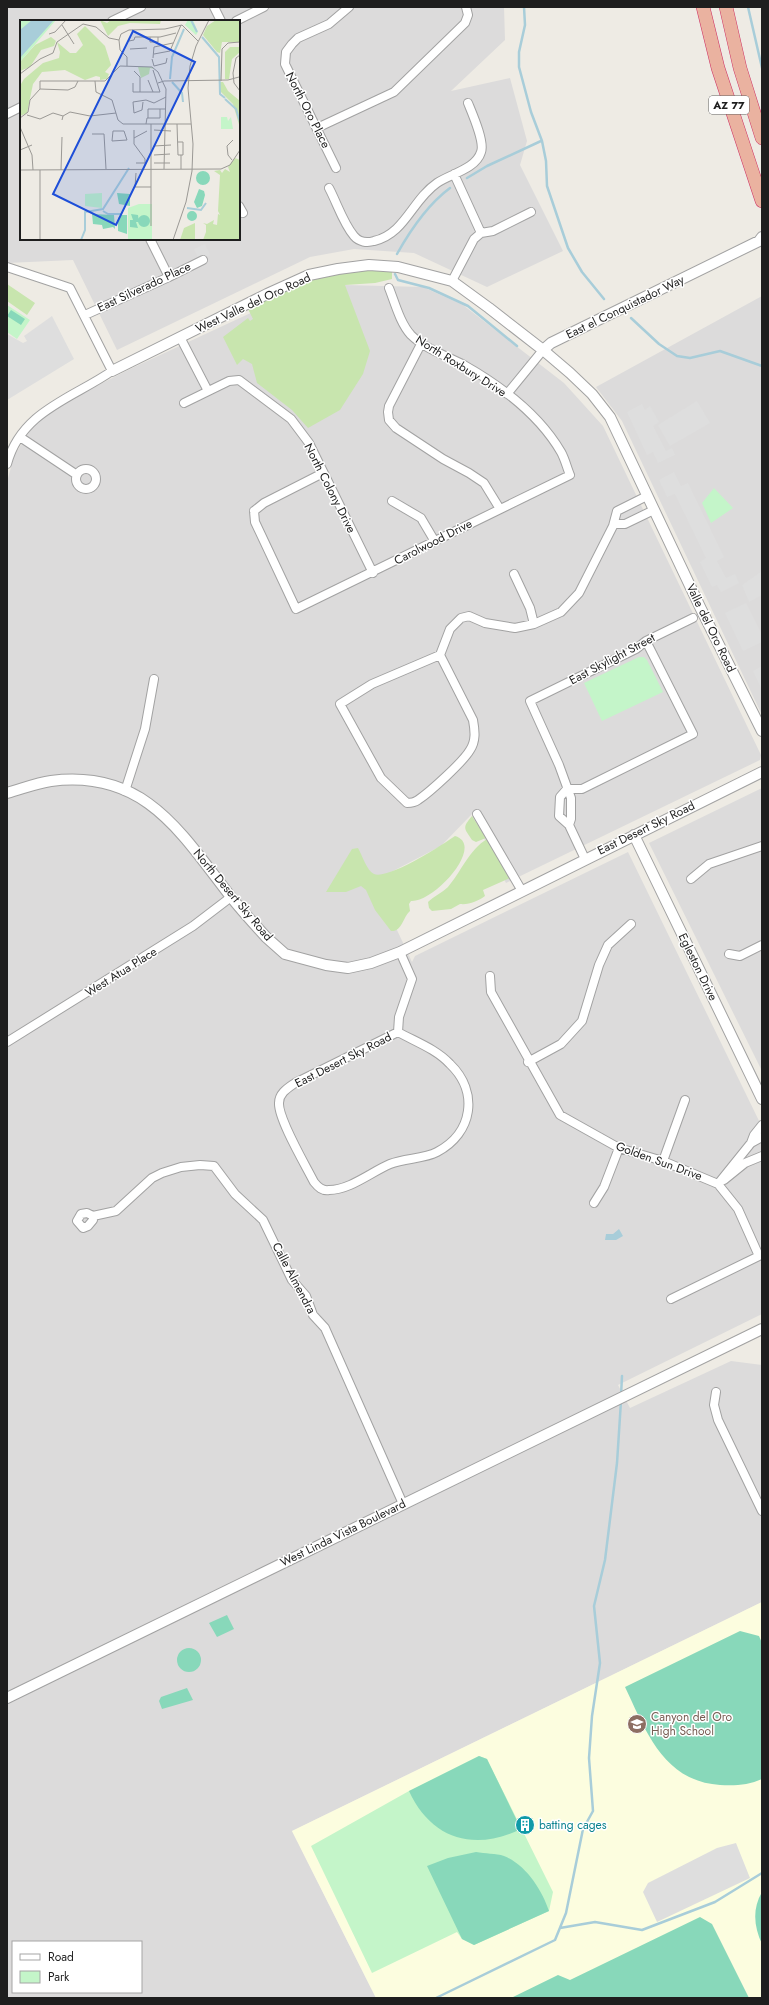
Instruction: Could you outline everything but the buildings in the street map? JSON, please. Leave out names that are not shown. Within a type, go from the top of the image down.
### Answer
[{"type":"highway","name":"AZ 77","points":[[703,7],[718,68],[762,201]]},
{"type":"highway","name":"AZ 77","points":[[726,7],[740,68],[762,138]]},
{"type":"street","points":[[114,20],[141,7]]},
{"type":"street","points":[[214,7],[220,20]]},
{"type":"street","points":[[238,20],[264,7]]},
{"type":"street","name":"North Oro Place","points":[[336,168],[318,128],[285,64],[286,52],[298,38],[329,24],[349,7]]},
{"type":"street","points":[[318,128],[394,92],[465,23],[468,15],[466,7]]},
{"type":"street","points":[[329,188],[355,238],[367,243],[382,240],[397,231],[421,198],[436,183],[474,162],[481,152],[482,143],[468,103]]},
{"type":"street","points":[[7,114],[20,108]]},
{"type":"street","points":[[454,174],[481,233]]},
{"type":"street","points":[[452,281],[474,239],[481,233],[493,232],[531,212]]},
{"type":"street","name":"East el Conquistador Way","points":[[506,394],[551,343],[761,239]]},
{"type":"street","points":[[150,240],[169,277]]},
{"type":"street","name":"East Silverado Place","points":[[85,315],[203,260]]},
{"type":"street","name":"West Valle del Oro Road","points":[[7,464],[20,437],[42,412],[61,400],[94,384],[112,371],[309,275],[369,265],[398,267],[452,281],[544,350],[592,394],[610,417],[661,525]]},
{"type":"street","points":[[7,267],[70,288],[112,371]]},
{"type":"street","name":"North Roxbury Drive","points":[[389,288],[403,323],[410,334],[421,344],[466,366],[506,394],[541,424],[562,453],[570,475]]},
{"type":"street","points":[[180,337],[208,391]]},
{"type":"street","points":[[421,344],[385,416],[396,428],[443,459],[484,483],[500,509]]},
{"type":"street","name":"North Colony Drive","points":[[184,403],[237,378],[246,383],[255,393],[291,419],[309,443],[373,573]]},
{"type":"street","points":[[20,437],[76,475]]},
{"type":"street","name":"Carolwood Drive","points":[[323,473],[253,510],[255,522],[296,609],[373,573],[434,540],[570,475]]},
{"type":"street","points":[[440,655],[473,720],[475,730],[474,740],[466,756],[419,800],[413,803],[406,803],[381,778],[340,704],[372,684],[440,655],[450,629],[461,618],[469,616],[485,623],[510,627],[534,624],[561,612],[579,593],[614,524],[617,511],[647,496]]},
{"type":"street","points":[[392,501],[421,518],[434,540]]},
{"type":"street","points":[[614,524],[625,524],[654,510]]},
{"type":"street","name":"Valle del Oro Road","points":[[661,525],[762,731]]},
{"type":"street","points":[[514,574],[530,608],[534,624]]},
{"type":"street","name":"East Skylight Street","points":[[567,789],[559,765],[530,701],[636,649],[646,641],[694,618]]},
{"type":"street","points":[[585,859],[569,825],[559,816],[560,797],[567,789],[582,789],[693,734],[646,641]]},
{"type":"street","points":[[125,791],[140,752],[149,712],[154,679]]},
{"type":"street","name":"East Desert Sky Road","points":[[527,888],[762,772]]},
{"type":"street","name":"North Desert Sky Road","points":[[7,793],[36,784],[66,780],[100,783],[125,791],[142,800],[170,820],[231,897],[267,938],[285,954],[326,966],[348,968],[371,963],[400,952],[527,888]]},
{"type":"street","points":[[567,789],[571,798],[571,819],[569,825]]},
{"type":"street","points":[[476,814],[527,888]]},
{"type":"street","name":"Egleston Drive","points":[[634,835],[762,1099]]},
{"type":"street","points":[[690,879],[709,864],[762,846]]},
{"type":"street","name":"West Atua Place","points":[[7,1042],[193,926],[231,897]]},
{"type":"street","points":[[528,1062],[561,1044],[582,1021],[599,965],[608,945],[631,924]]},
{"type":"street","points":[[729,954],[740,956],[762,945]]},
{"type":"street","name":"East Desert Sky Road","points":[[398,1032],[399,1017],[412,979],[400,952]]},
{"type":"street","name":"Golden Sun Drive","points":[[490,976],[491,992],[528,1062],[560,1115],[619,1148],[663,1161],[718,1184],[738,1209],[759,1256],[671,1299]]},
{"type":"street","name":"East Desert Sky Road","points":[[398,1032],[426,1046],[450,1064],[467,1089],[469,1110],[463,1130],[453,1142],[436,1153],[391,1164],[339,1189],[328,1191],[319,1188],[314,1182],[281,1116],[278,1103],[283,1091],[295,1083],[398,1032]]},
{"type":"street","points":[[663,1161],[685,1100]]},
{"type":"street","points":[[718,1184],[751,1143],[754,1135],[762,1125]]},
{"type":"street","points":[[751,1143],[762,1137]]},
{"type":"street","points":[[751,1143],[762,1152]]},
{"type":"street","points":[[594,1203],[604,1187],[619,1148]]},
{"type":"street","points":[[718,1184],[745,1163],[762,1156]]},
{"type":"street","name":"Calle Almendra","points":[[93,1216],[116,1211],[152,1178],[162,1173],[187,1166],[214,1166],[235,1194],[263,1220],[292,1280],[306,1296],[313,1315],[325,1328],[403,1504]]},
{"type":"street","name":"West Linda Vista Boulevard","points":[[7,1698],[762,1328]]},
{"type":"street","points":[[716,1392],[714,1405],[718,1420],[762,1511]]},
{"type":"shaded area","points":[[7,7],[504,7],[505,40],[451,91],[510,78],[527,141],[520,165],[563,251],[487,287],[414,253],[354,249],[310,257],[117,350],[73,260],[7,263]]},
{"type":"shaded area","points":[[205,244],[210,255],[199,259],[194,249]]},
{"type":"shaded area","points":[[344,285],[423,287],[463,305],[564,383],[603,426],[761,755],[760,760],[506,883],[472,814],[441,846],[374,881],[412,962],[415,956],[628,852],[762,1127],[762,1314],[618,1385],[630,1408],[731,1361],[762,1365],[762,1602],[292,1831],[376,1998],[7,1998],[7,482],[14,456],[33,426],[53,408],[130,369],[302,289]]},
{"type":"shaded area","points":[[762,296],[762,715],[622,421],[596,387]]},
{"type":"shaded area","points":[[52,316],[74,359],[7,400],[7,334],[23,343],[27,341],[24,336]]},
{"type":"shaded area","points":[[697,401],[710,423],[670,446],[658,425]]},
{"type":"shaded area","points":[[642,404],[645,410],[650,406],[659,422],[653,426],[666,451],[672,448],[675,455],[658,463],[653,452],[647,455],[627,412]]},
{"type":"shaded area","points":[[674,472],[681,486],[688,483],[724,557],[717,561],[726,578],[735,574],[739,583],[721,592],[717,585],[712,587],[700,562],[706,558],[675,494],[667,497],[659,480]]},
{"type":"shaded area","points":[[762,571],[762,595],[749,602],[742,585]]},
{"type":"shaded area","points":[[746,603],[762,635],[762,642],[743,651],[725,613]]},
{"type":"shaded area","points":[[762,666],[762,690],[753,671]]},
{"type":"shaded area","points":[[762,788],[762,1071],[649,843]]},
{"type":"shaded area","name":"Canyon del Oro High School","points":[[762,1602],[762,1998],[376,1998],[292,1831]]},
{"type":"shaded area","points":[[736,1843],[750,1878],[657,1922],[643,1892],[648,1883],[717,1848]]},
{"type":"green space","points":[[379,270],[392,271],[392,279],[375,283],[345,285],[370,351],[363,374],[340,410],[308,428],[292,410],[257,383],[252,364],[243,359],[237,365],[223,337],[248,318],[250,321],[253,319],[248,309],[300,283],[333,274]]},
{"type":"green space","points":[[7,284],[35,303],[27,315],[7,301]]},
{"type":"green space","points":[[7,305],[30,320],[17,339],[7,332]]},
{"type":"green space","points":[[11,310],[25,319],[21,325],[7,316]]},
{"type":"green space","points":[[714,488],[733,508],[711,523],[702,503]]},
{"type":"green space","points":[[639,657],[644,657],[647,660],[663,692],[602,721],[584,683]]},
{"type":"green space","points":[[472,816],[486,838],[476,842],[472,840],[465,828]]},
{"type":"green space","points":[[455,836],[463,841],[464,850],[461,861],[453,873],[432,893],[421,899],[411,901],[409,904],[410,911],[400,927],[395,931],[391,931],[375,910],[366,890],[361,886],[346,892],[326,892],[352,849],[358,848],[371,872],[374,874],[381,874],[391,872],[415,861]]},
{"type":"green space","points":[[487,839],[510,878],[483,890],[485,896],[476,901],[467,904],[460,904],[451,909],[432,911],[429,908],[428,902],[448,887],[470,855]]},
{"type":"green space","points":[[227,1615],[234,1629],[217,1637],[209,1623]]},
{"type":"green space","points":[[740,1631],[759,1636],[762,1643],[762,1779],[747,1784],[720,1785],[700,1781],[684,1774],[670,1764],[649,1736],[625,1687]]},
{"type":"green space","points":[[189,1648],[194,1649],[200,1655],[200,1665],[194,1671],[189,1672],[184,1671],[178,1665],[177,1660],[178,1655],[184,1649]]},
{"type":"green space","points":[[187,1688],[193,1700],[162,1709],[159,1701],[161,1697]]},
{"type":"green space","points":[[479,1756],[487,1759],[553,1892],[549,1911],[474,1945],[462,1939],[457,1932],[372,1973],[311,1846],[409,1791]]},
{"type":"green space","points":[[479,1756],[487,1759],[521,1829],[504,1836],[487,1840],[471,1840],[456,1837],[442,1830],[429,1820],[418,1807],[409,1791]]},
{"type":"green space","points":[[476,1852],[498,1854],[519,1865],[532,1879],[542,1895],[549,1911],[474,1945],[462,1939],[427,1866],[448,1858]]},
{"type":"green space","points":[[762,1892],[762,1944],[757,1931],[755,1911]]},
{"type":"green space","points":[[700,1917],[712,1924],[749,1998],[511,1998],[558,1975],[570,1980]]},
{"type":"water","points":[[619,1229],[623,1236],[616,1240],[605,1240],[606,1234],[613,1234]]},
{"type":"waterway","points":[[524,7],[525,25],[519,52],[519,67],[531,112],[542,141],[546,161],[547,186],[568,248],[582,272],[604,299]]},
{"type":"waterway","points":[[748,7],[762,68]]},
{"type":"waterway","points":[[467,178],[487,166],[541,141]]},
{"type":"waterway","points":[[397,254],[420,218],[434,202],[450,188]]},
{"type":"waterway","points":[[395,274],[398,280],[429,288],[468,306],[517,346]]},
{"type":"waterway","points":[[631,318],[659,344],[677,356],[690,358],[720,351],[762,366]]},
{"type":"waterway","points":[[621,1396],[622,1376]]},
{"type":"waterway","points":[[436,1998],[555,1940],[566,1913],[583,1829],[593,1811],[589,1758],[592,1716],[600,1663],[594,1606],[605,1560],[617,1463],[621,1401]]},
{"type":"waterway","points":[[560,1928],[595,1922],[642,1930],[715,1902],[762,1873]]},
{"type":"place","name":"Canyon del Oro High School","points":[[637,1724]]},
{"type":"place","name":"batting cages","points":[[525,1825]]}]
